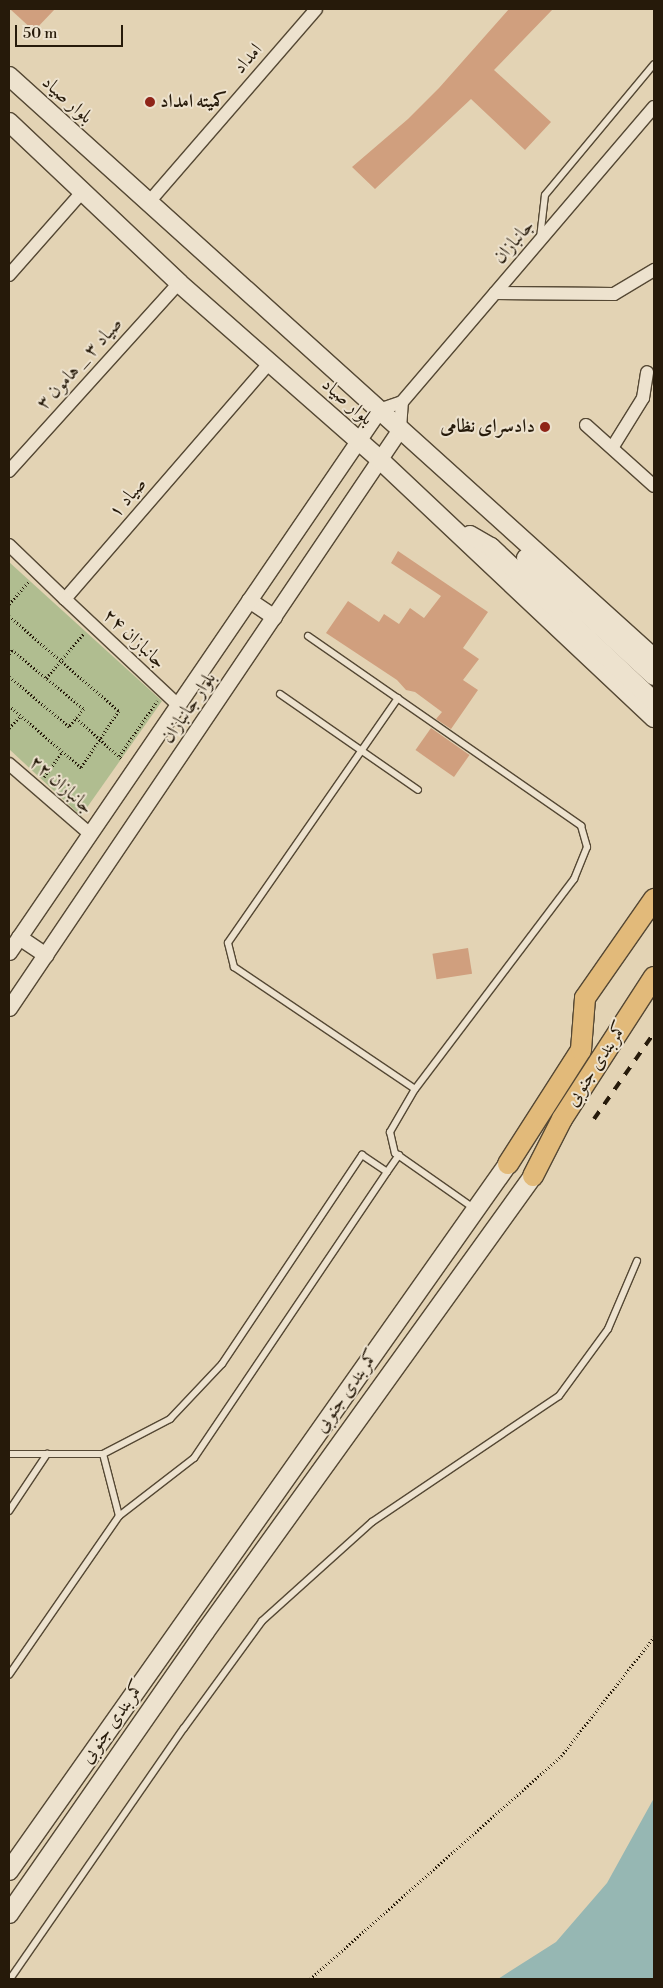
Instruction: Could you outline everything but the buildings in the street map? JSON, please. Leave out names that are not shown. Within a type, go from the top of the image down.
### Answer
[{"type":"highway","name":"کمربندی جنوبی","points":[[508,1164],[581,1050],[585,998],[654,899]]},
{"type":"highway","name":"کمربندی جنوبی","points":[[533,1176],[562,1119],[654,977]]},
{"type":"highway","points":[[544,1107],[562,1119]]},
{"type":"main road","name":"بلوار صیاد","points":[[9,76],[654,658]]},
{"type":"main road","name":"بلوار صیاد","points":[[9,122],[179,282],[379,458],[654,718]]},
{"type":"main road","points":[[474,495],[509,543],[654,676]]},
{"type":"main road","points":[[444,519],[491,547],[654,700]]},
{"type":"main road","name":"کمربندی جنوبی","points":[[9,1870],[508,1164]]},
{"type":"main road","name":"کمربندی جنوبی","points":[[9,1914],[418,1333],[533,1176]]},
{"type":"main road","points":[[476,1210],[498,1225]]},
{"type":"main road","points":[[399,1319],[418,1333]]},
{"type":"street","name":"امداد","points":[[149,202],[316,9]]},
{"type":"street","name":"جانبازان","points":[[402,402],[654,107]]},
{"type":"street","points":[[9,276],[83,191]]},
{"type":"street","points":[[496,293],[614,294],[654,270]]},
{"type":"street","name":"صیاد ۳ _ هامون ۳","points":[[9,471],[179,282]]},
{"type":"street","name":"صیاد ۱","points":[[65,599],[270,362]]},
{"type":"street","points":[[612,448],[643,398],[647,372]]},
{"type":"street","points":[[378,410],[402,402],[400,429]]},
{"type":"street","name":"بلوار جانبازان","points":[[9,952],[378,410]]},
{"type":"street","points":[[586,425],[654,486]]},
{"type":"street","name":"بلوار جانبازان","points":[[9,1008],[400,429]]},
{"type":"street","points":[[9,545],[65,599]]},
{"type":"street","name":"جانبازان ۲۴","points":[[65,599],[178,705]]},
{"type":"street","points":[[250,600],[274,617]]},
{"type":"street","name":"جانبازان ۲۲","points":[[9,764],[90,834]]},
{"type":"street","points":[[19,937],[46,955]]},
{"type":"lane","points":[[539,242],[545,195],[654,64]]},
{"type":"lane","points":[[308,636],[581,826],[587,847],[574,879],[415,1089],[390,1132],[391,1143],[399,1155],[476,1210]]},
{"type":"lane","points":[[280,694],[418,790]]},
{"type":"lane","points":[[398,698],[228,944],[234,966],[415,1089]]},
{"type":"lane","points":[[9,1454],[103,1454],[170,1419],[222,1364],[362,1155],[387,1172]]},
{"type":"lane","points":[[9,1675],[118,1516],[194,1458],[399,1155]]},
{"type":"lane","points":[[10,1979],[184,1728],[262,1621],[372,1522],[558,1396],[608,1329],[637,1261]]},
{"type":"lane","points":[[9,1511],[47,1454]]},
{"type":"lane","points":[[103,1454],[118,1516]]},
{"type":"path","points":[[9,604],[37,572]]},
{"type":"path","points":[[9,616],[119,711],[81,768],[9,706]]},
{"type":"path","points":[[46,678],[92,624]]},
{"type":"path","points":[[9,654],[12,650],[84,709],[69,727],[9,677]]},
{"type":"path","points":[[119,756],[164,692]]},
{"type":"path","points":[[9,728],[20,716]]},
{"type":"path","points":[[76,718],[134,770]]},
{"type":"path","points":[[36,788],[62,752]]},
{"type":"path","points":[[310,1979],[561,1756],[654,1636]]},
{"type":"green space","points":[[9,562],[162,701],[81,816],[9,749]]},
{"type":"water","points":[[654,1798],[654,1979],[498,1979],[556,1942],[607,1883]]},
{"type":"railway","points":[[594,1119],[654,1033]]},
{"type":"place","name":"کمیته امداد","points":[[150,102]]},
{"type":"place","name":"دادسرای نظامی","points":[[545,427]]}]
